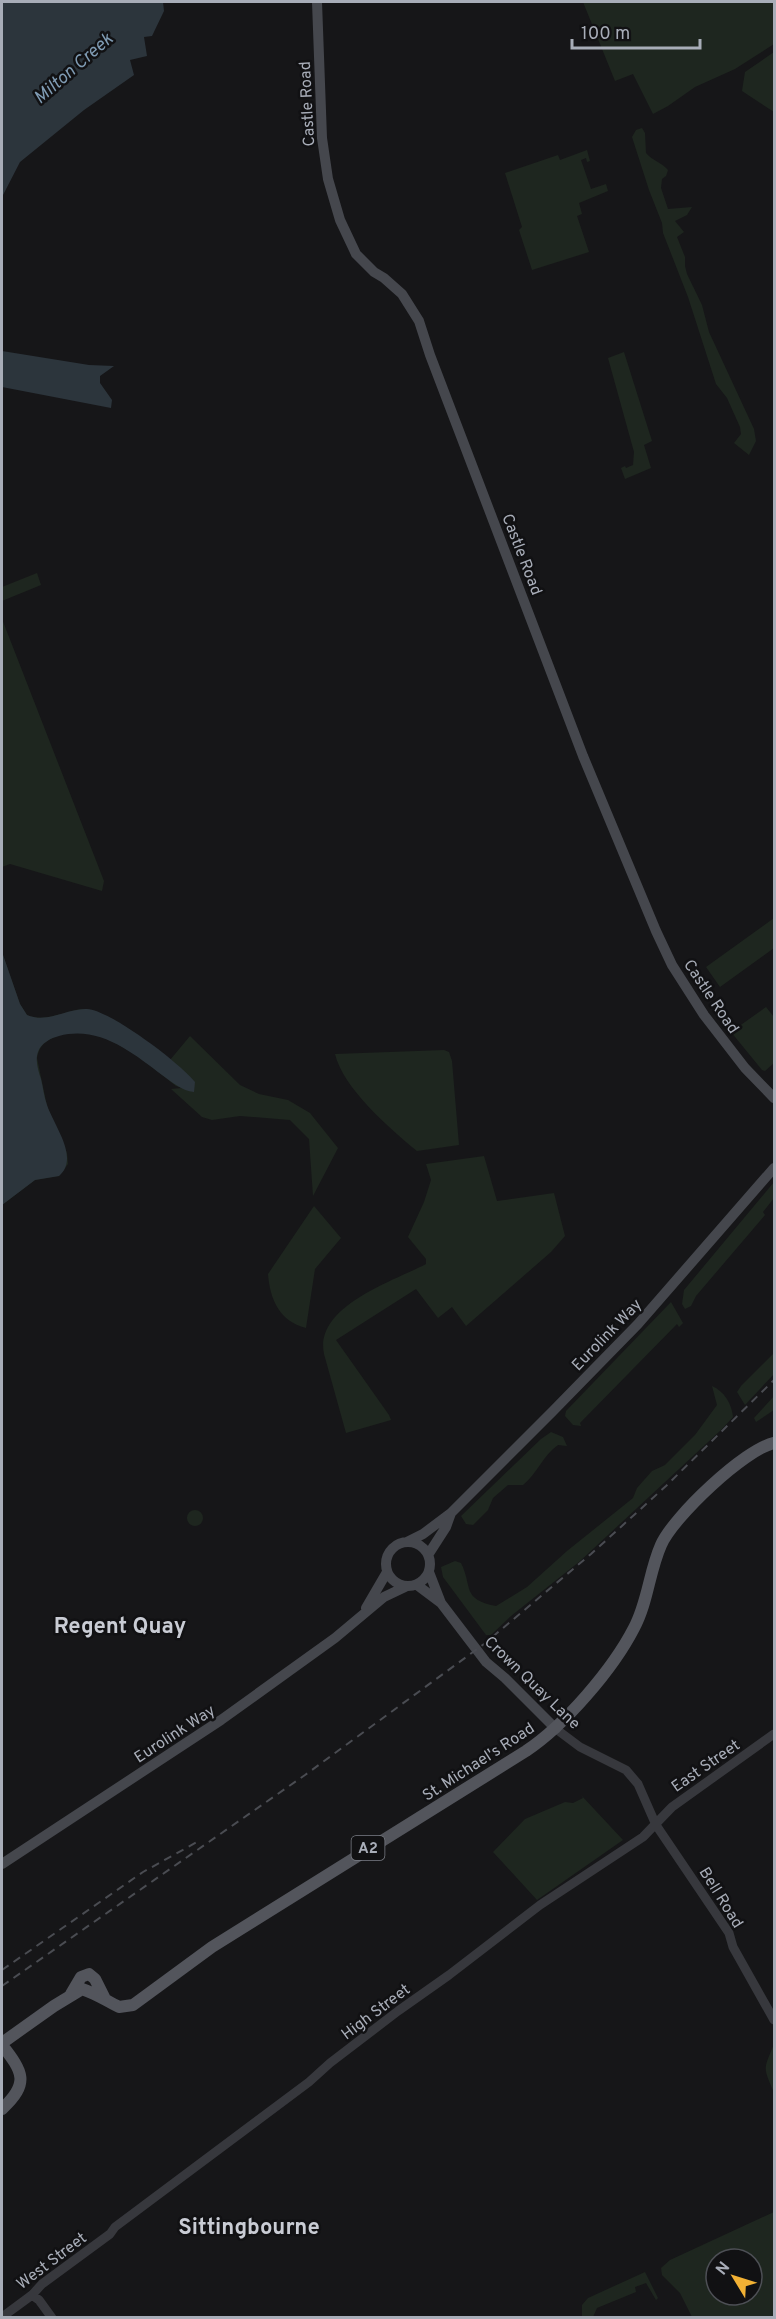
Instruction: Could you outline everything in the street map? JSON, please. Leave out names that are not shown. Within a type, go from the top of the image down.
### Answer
[{"type":"main road","name":"Castle Road","points":[[317,2],[322,138],[328,180],[340,220],[356,254],[402,294],[419,321],[583,756],[672,965],[704,1015],[745,1068],[774,1098]]},
{"type":"main road","name":"Eurolink Way","points":[[408,1542],[451,1514],[638,1324],[774,1167]]},
{"type":"main road","name":"St. Michael's Road","points":[[2,2044],[87,1985],[119,2007],[133,2005],[220,1942],[526,1751],[556,1729],[620,1654],[640,1615],[651,1571],[662,1543],[674,1524],[741,1461],[763,1445],[774,1443]]},
{"type":"main road","name":"Eurolink Way","points":[[428,1555],[446,1527],[451,1514]]},
{"type":"main road","points":[[408,1542],[420,1545],[430,1560],[426,1578],[417,1585],[405,1587],[394,1582],[387,1572],[388,1555],[396,1546],[408,1542]]},
{"type":"main road","name":"Eurolink Way","points":[[358,1619],[387,1572]]},
{"type":"main road","name":"Crown Quay Lane","points":[[429,1572],[441,1603]]},
{"type":"main road","name":"Crown Quay Lane","points":[[417,1585],[441,1603],[486,1662],[506,1678],[556,1729]]},
{"type":"main road","name":"Eurolink Way","points":[[2,1864],[221,1720],[358,1619],[384,1597],[405,1587]]},
{"type":"main road","points":[[12,2058],[23,2028]]},
{"type":"main road","points":[[2,2044],[21,2073],[22,2080],[13,2097],[2,2109]]},
{"type":"street","name":"Crown Quay Lane","points":[[556,1729],[580,1747],[626,1770],[638,1784],[656,1825]]},
{"type":"street","name":"East Street","points":[[656,1825],[672,1807],[774,1734]]},
{"type":"street","name":"Bell Road","points":[[656,1825],[729,1933],[733,1947],[774,2020]]},
{"type":"street","name":"High Street","points":[[115,2227],[540,1905],[636,1842],[656,1825]]},
{"type":"street","name":"West Street","points":[[2,2316],[110,2234],[115,2227]]},
{"type":"street","points":[[32,2295],[39,2300],[52,2318]]},
{"type":"shaded area","points":[[583,2],[774,2],[774,44],[735,69],[695,87],[653,114],[633,74],[615,81]]},
{"type":"shaded area","points":[[774,52],[774,112],[742,91],[745,72]]},
{"type":"shaded area","points":[[642,128],[645,133],[646,153],[668,170],[662,179],[661,188],[668,209],[692,207],[687,215],[675,221],[684,232],[677,237],[685,257],[687,274],[702,305],[709,332],[754,429],[756,441],[749,455],[734,443],[741,434],[740,427],[727,398],[716,384],[688,297],[663,233],[662,223],[632,137],[636,130]]},
{"type":"shaded area","points":[[587,150],[590,161],[587,162],[586,158],[581,160],[591,189],[606,184],[608,191],[579,203],[582,214],[577,216],[589,252],[532,270],[519,230],[522,227],[505,173],[558,155],[560,160]]},
{"type":"shaded area","points":[[624,352],[652,441],[644,445],[651,468],[625,479],[621,468],[633,465],[634,452],[608,358]]},
{"type":"shaded area","points":[[37,573],[41,585],[2,601],[2,587]]},
{"type":"shaded area","points":[[2,619],[104,881],[102,891],[10,864],[2,867]]},
{"type":"shaded area","points":[[774,918],[774,948],[720,987],[706,967]]},
{"type":"shaded area","points":[[2,952],[20,1004],[27,1015],[41,1018],[75,1010],[91,1010],[128,1028],[170,1060],[190,1036],[240,1085],[259,1094],[288,1100],[310,1113],[338,1148],[313,1196],[309,1139],[290,1120],[240,1116],[212,1120],[202,1117],[171,1089],[182,1088],[176,1086],[135,1055],[103,1038],[87,1033],[70,1033],[47,1041],[42,1045],[37,1058],[47,1106],[67,1153],[68,1164],[59,1176],[35,1180],[2,1205]]},
{"type":"shaded area","points":[[766,1007],[774,1017],[774,1063],[765,1071],[731,1032]]},
{"type":"shaded area","points":[[444,1050],[449,1052],[452,1061],[459,1145],[417,1151],[381,1120],[357,1094],[347,1080],[335,1054]]},
{"type":"shaded area","points":[[484,1156],[497,1201],[554,1193],[565,1236],[551,1252],[466,1326],[452,1307],[438,1318],[416,1289],[336,1340],[391,1420],[346,1433],[324,1354],[324,1337],[331,1322],[359,1297],[426,1264],[426,1259],[408,1237],[431,1180],[426,1164]]},
{"type":"shaded area","points":[[774,1182],[774,1198],[763,1212],[765,1215],[696,1296],[691,1306],[685,1309],[682,1304],[684,1290]]},
{"type":"shaded area","points":[[314,1206],[341,1238],[315,1269],[306,1328],[289,1320],[278,1308],[271,1292],[268,1274]]},
{"type":"shaded area","points":[[671,1302],[683,1323],[679,1327],[677,1324],[580,1423],[581,1426],[573,1425],[565,1416],[566,1411]]},
{"type":"shaded area","points":[[774,1353],[774,1374],[745,1405],[737,1392]]},
{"type":"shaded area","points":[[712,1386],[727,1398],[733,1417],[579,1562],[511,1616],[491,1635],[486,1635],[443,1577],[441,1567],[455,1561],[461,1563],[473,1596],[477,1600],[496,1606],[527,1587],[567,1551],[633,1498],[637,1488],[652,1471],[665,1465],[695,1435],[717,1405]]},
{"type":"shaded area","points":[[774,1396],[774,1410],[756,1422],[754,1418]]},
{"type":"shaded area","points":[[551,1432],[563,1437],[567,1446],[558,1445],[523,1485],[508,1485],[493,1498],[488,1510],[473,1525],[466,1524],[461,1516]]},
{"type":"shaded area","points":[[195,1510],[201,1512],[203,1518],[201,1524],[195,1526],[189,1524],[187,1518],[189,1512]]},
{"type":"shaded area","points":[[581,1795],[623,1840],[537,1900],[493,1852],[525,1819],[565,1802],[573,1803],[583,1798]]},
{"type":"shaded area","points":[[774,2044],[774,2093],[766,2068]]},
{"type":"shaded area","points":[[774,2212],[774,2317],[692,2317],[680,2293],[662,2275],[661,2268],[670,2260]]},
{"type":"shaded area","points":[[645,2272],[658,2298],[656,2300],[646,2283],[635,2287],[636,2292],[597,2308],[593,2317],[582,2317],[582,2305],[588,2298]]},
{"type":"water","name":"Milton Creek","points":[[2,2],[163,2],[164,11],[152,36],[144,37],[147,56],[130,60],[134,75],[84,110],[20,162],[2,197]]},
{"type":"water","points":[[2,351],[89,365],[114,366],[100,376],[100,383],[112,400],[111,408],[2,387]]},
{"type":"water","points":[[2,952],[20,1004],[27,1015],[42,1018],[80,1009],[98,1012],[144,1039],[195,1082],[194,1092],[181,1088],[115,1043],[88,1034],[59,1036],[47,1041],[38,1052],[37,1065],[47,1105],[64,1142],[67,1160],[65,1169],[59,1176],[35,1180],[2,1205]]},
{"type":"railway","points":[[2,1986],[305,1775],[484,1644],[591,1554],[666,1486],[774,1380]]},
{"type":"railway","points":[[2,1970],[143,1872],[197,1842]]},
{"type":"district","name":"Regent Quay","points":[[120,1625]]},
{"type":"district","name":"Sittingbourne","points":[[249,2226]]}]
